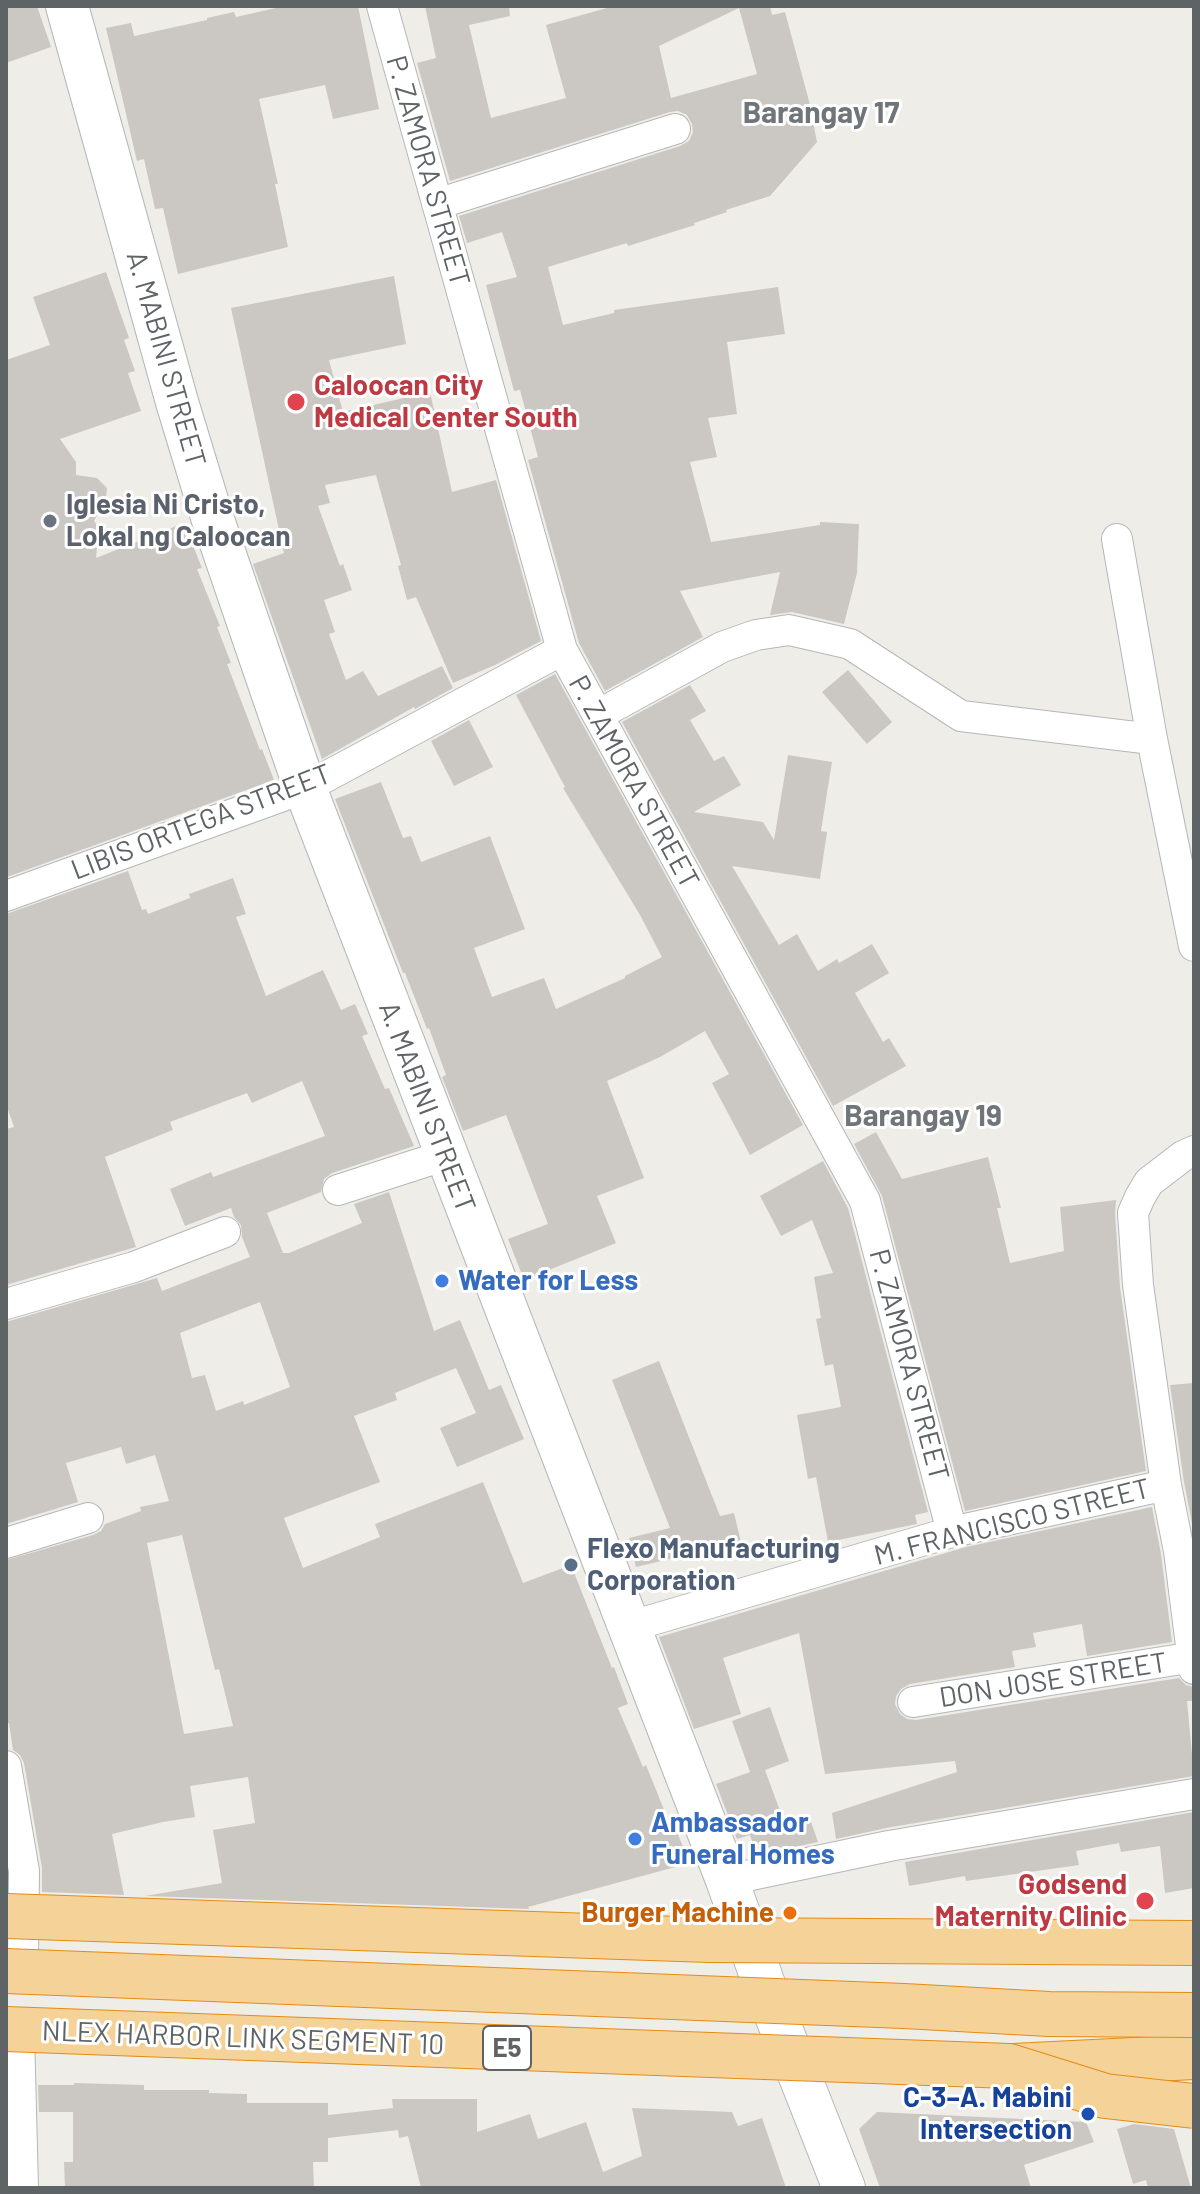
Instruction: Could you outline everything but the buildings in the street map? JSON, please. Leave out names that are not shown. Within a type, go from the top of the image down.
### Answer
[{"type":"highway","points":[[6,1916],[709,1940],[1194,1943]]},
{"type":"highway","name":"NLEX HARBOR LINK SEGMENT 10","points":[[15,1966],[1049,2014],[1194,2015]]},
{"type":"highway","name":"NLEX HARBOR LINK SEGMENT 10","points":[[12,2031],[1009,2066]]},
{"type":"highway","points":[[1009,2066],[1194,2057]]},
{"type":"highway","points":[[1009,2066],[1105,2096],[1194,2106]]},
{"type":"main road","name":"A. MABINI STREET","points":[[67,6],[177,402],[212,517],[305,788],[844,2188]]},
{"type":"street","name":"P. ZAMORA STREET","points":[[382,6],[562,650],[865,1201],[952,1532]]},
{"type":"street","points":[[437,204],[675,129]]},
{"type":"street","points":[[1117,539],[1152,739],[1194,946]]},
{"type":"street","points":[[598,715],[722,647],[756,635],[789,630],[850,644],[961,716],[1152,739]]},
{"type":"street","name":"LIBIS ORTEGA STREET","points":[[6,896],[305,788],[562,650]]},
{"type":"street","points":[[1193,1661],[1186,1549],[1166,1485],[1138,1285],[1133,1213],[1149,1182],[1194,1151]]},
{"type":"street","points":[[338,1190],[446,1155]]},
{"type":"street","points":[[6,1304],[134,1267],[225,1232]]},
{"type":"street","name":"M. FRANCISCO STREET","points":[[628,1627],[952,1532],[1166,1485]]},
{"type":"street","points":[[6,1543],[88,1518]]},
{"type":"street","name":"DON JOSE STREET","points":[[913,1702],[1193,1661]]},
{"type":"street","points":[[6,1766],[24,1871],[15,1966]]},
{"type":"street","points":[[727,1880],[889,1846],[1194,1794]]},
{"type":"street","points":[[12,2031],[23,2188]]},
{"type":"place","name":"Caloocan City Medical Center South","points":[[296,402]]},
{"type":"place","name":"Iglesia Ni Cristo, Lokal ng Caloocan","points":[[50,521]]},
{"type":"place","name":"Water for Less","points":[[442,1281]]},
{"type":"place","name":"Flexo Manufacturing Corporation","points":[[571,1565]]},
{"type":"place","name":"Ambassador Funeral Homes","points":[[635,1839]]},
{"type":"place","name":"Godsend Maternity Clinic","points":[[1145,1901]]},
{"type":"place","name":"Burger Machine","points":[[790,1913]]},
{"type":"place","name":"C-3–A. Mabini Intersection","points":[[1088,2114]]},
{"type":"district","name":"Barangay 17","points":[[821,113]]},
{"type":"district","name":"Barangay 19","points":[[923,1116]]}]
